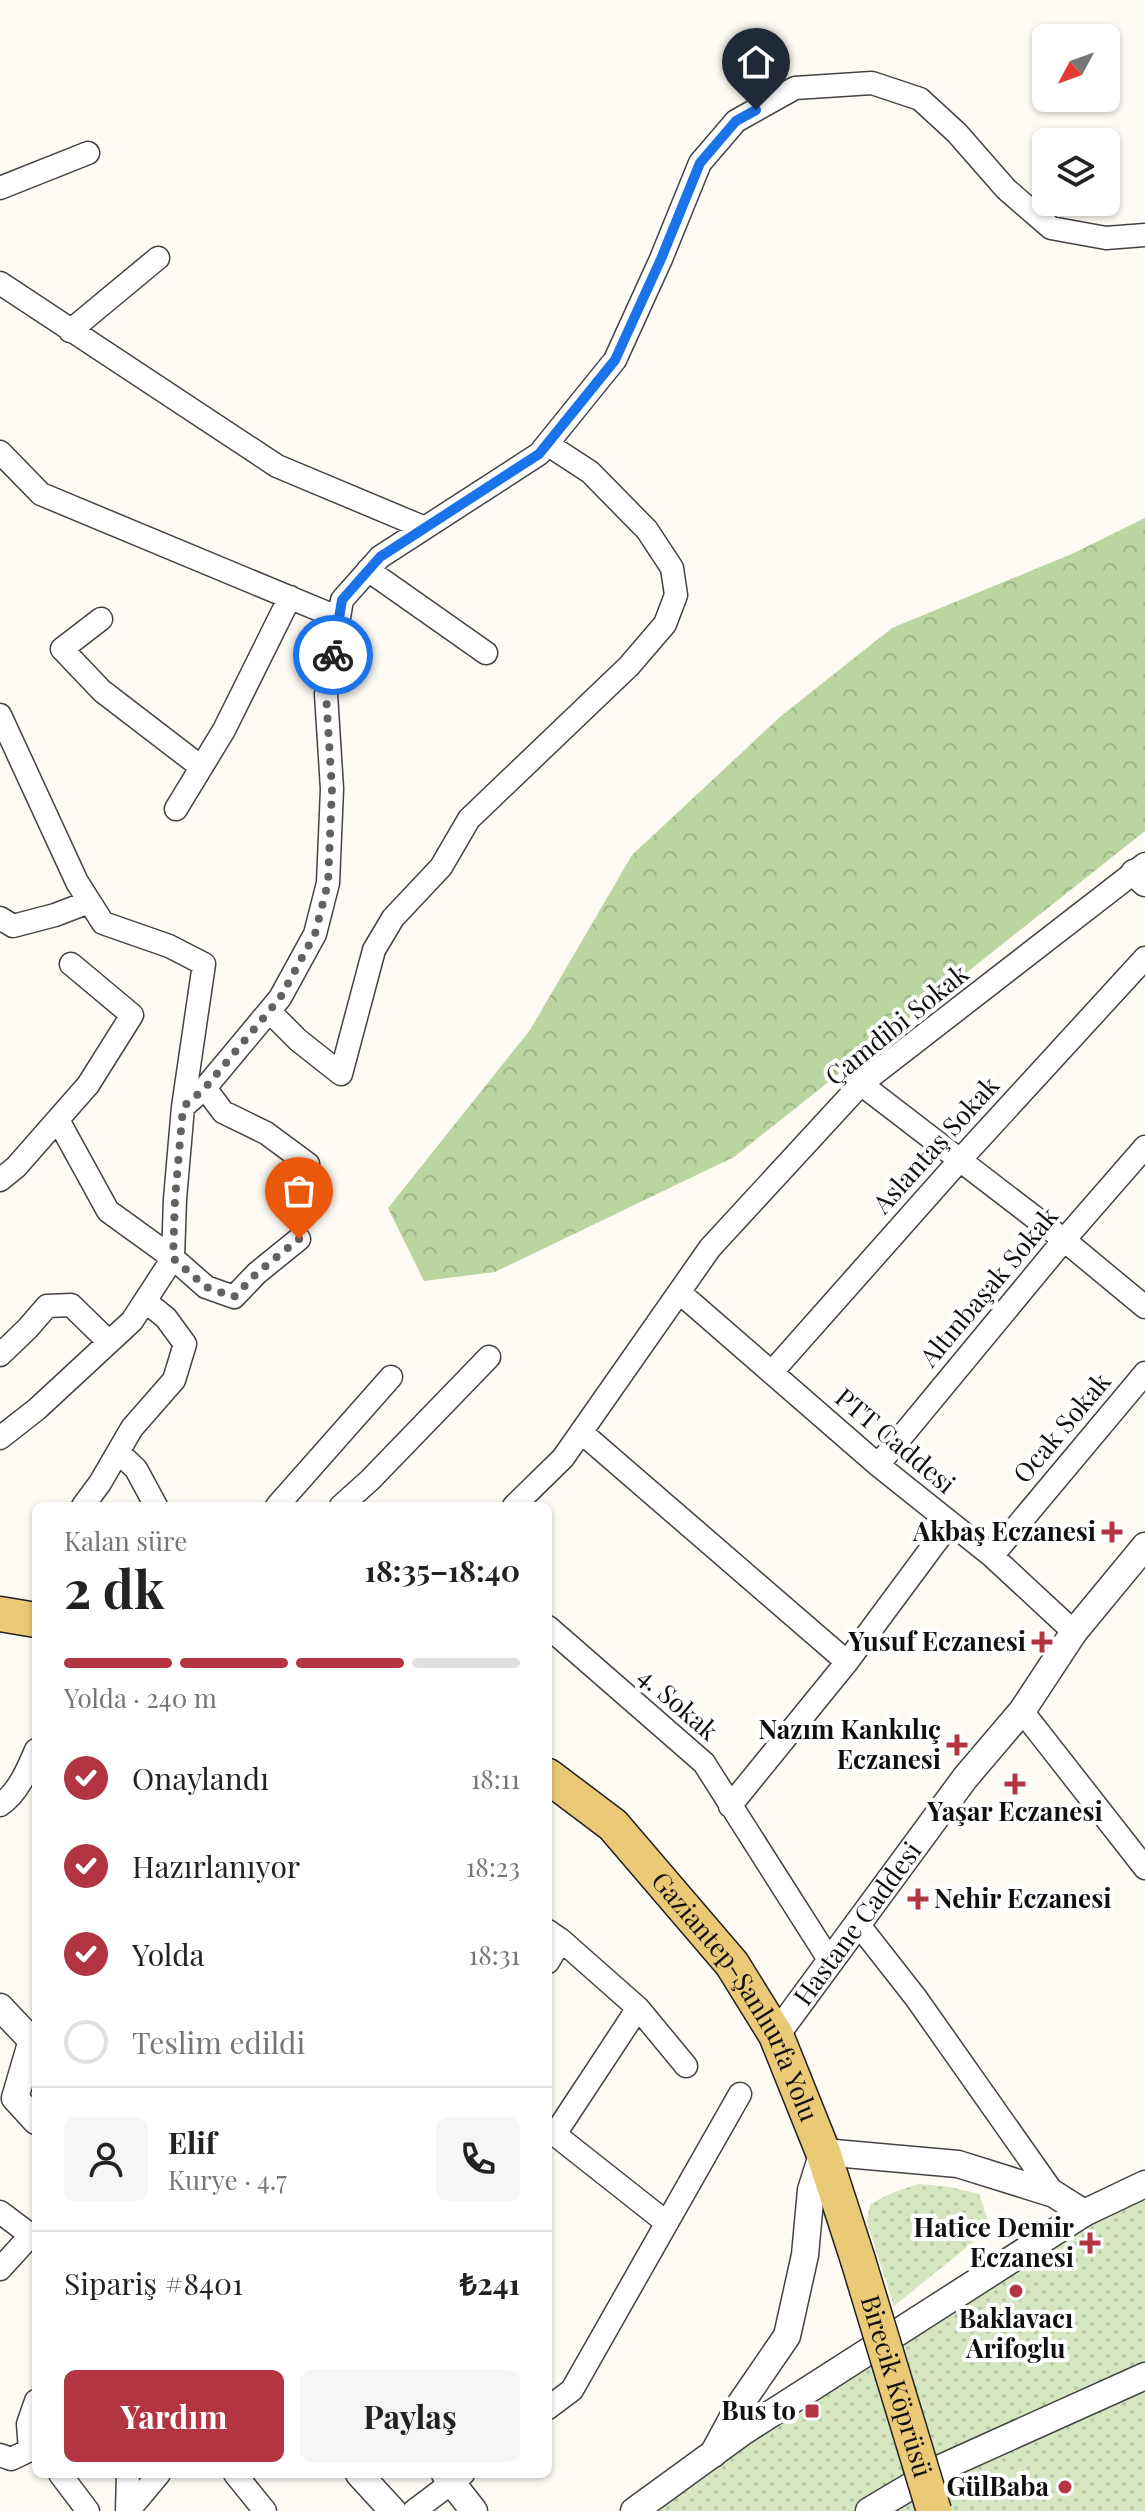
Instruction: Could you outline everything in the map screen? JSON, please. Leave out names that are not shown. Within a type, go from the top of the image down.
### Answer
[{"type":"main road","points":[[0,1614],[32,1619]]},
{"type":"main road","name":"Gaziantep-Şanlıurfa Yolu","points":[[552,1779],[613,1825],[732,1964],[776,2035],[823,2152],[858,2260]]},
{"type":"main road","name":"Birecik Köprüsü","points":[[858,2260],[934,2511]]},
{"type":"street","points":[[183,1107],[205,1088],[280,998],[315,934],[328,883],[332,789],[326,694],[342,600],[380,557],[539,454],[615,360],[700,163],[736,121],[795,88],[872,83],[920,99],[957,133],[1006,189],[1051,228],[1106,238],[1145,235]]},
{"type":"street","points":[[0,188],[88,153]]},
{"type":"street","points":[[70,331],[158,258]]},
{"type":"street","points":[[0,283],[277,466],[425,528]]},
{"type":"street","points":[[269,1011],[298,1040],[341,1074],[374,950],[393,918],[441,867],[469,819],[629,666],[665,624],[676,595],[672,568],[647,530],[590,472],[547,444]]},
{"type":"street","points":[[0,452],[41,494],[339,618]]},
{"type":"street","points":[[368,570],[486,653]]},
{"type":"street","points":[[176,809],[224,730],[290,597]]},
{"type":"street","points":[[101,619],[62,649],[102,691],[201,767]]},
{"type":"street","points":[[0,715],[77,882],[103,923],[169,946],[204,964],[183,1107],[173,1258],[132,1321],[37,1409],[0,1438]]},
{"type":"street","name":"Çamdibi Sokak","points":[[679,1292],[710,1248],[861,1084],[1141,873]]},
{"type":"street","points":[[0,918],[13,926],[89,902]]},
{"type":"street","name":"Aslantaş Sokak","points":[[772,1372],[1145,958]]},
{"type":"street","points":[[5,1168],[58,1120],[88,1085],[132,1015],[71,964]]},
{"type":"street","points":[[861,1084],[1064,1240],[1145,1307]]},
{"type":"street","points":[[205,1088],[223,1112],[266,1133],[308,1164]]},
{"type":"street","points":[[58,1120],[108,1211],[173,1258],[206,1287],[234,1297],[257,1273],[299,1239]]},
{"type":"street","name":"Altınbaşak Sokak","points":[[878,1465],[1145,1147]]},
{"type":"street","points":[[518,1502],[563,1458],[679,1292]]},
{"type":"street","name":"PTT Caddesi","points":[[679,1292],[878,1465],[992,1556],[1074,1632]]},
{"type":"street","points":[[86,1502],[132,1428],[174,1380],[185,1344],[166,1318],[145,1301]]},
{"type":"street","points":[[0,1355],[47,1306],[71,1305],[109,1342]]},
{"type":"street","points":[[345,1502],[489,1357]]},
{"type":"street","name":"Ocak Sokak","points":[[992,1556],[1145,1373]]},
{"type":"street","points":[[281,1502],[391,1377]]},
{"type":"street","points":[[581,1432],[847,1662]]},
{"type":"street","points":[[118,1452],[136,1469],[154,1502]]},
{"type":"street","points":[[730,1806],[847,1662],[950,1523]]},
{"type":"street","name":"Hastane Caddesi","points":[[776,2035],[965,1778],[1022,1711],[1074,1632],[1145,1546]]},
{"type":"street","name":"4. Sokak","points":[[552,1630],[704,1763],[830,1961]]},
{"type":"street","points":[[1022,1711],[1145,1868]]},
{"type":"street","points":[[0,1805],[25,1775],[32,1759]]},
{"type":"street","points":[[858,1924],[916,1998],[1054,2194]]},
{"type":"street","points":[[555,1936],[638,2008],[686,2066]]},
{"type":"street","points":[[0,2007],[32,2040]]},
{"type":"street","points":[[552,2130],[638,2008]]},
{"type":"street","points":[[32,2048],[15,2098],[32,2117]]},
{"type":"street","points":[[552,2405],[572,2390],[740,2094]]},
{"type":"street","points":[[552,2132],[667,2223]]},
{"type":"street","points":[[713,2454],[739,2406],[787,2336],[805,2255],[811,2190],[823,2152],[958,2164],[1054,2194],[1084,2213]]},
{"type":"street","points":[[634,2511],[744,2431],[1084,2213],[1145,2184]]},
{"type":"street","points":[[0,2212],[32,2236]]},
{"type":"street","points":[[0,2269],[32,2238]]},
{"type":"street","points":[[869,2511],[943,2467],[1145,2376]]},
{"type":"street","points":[[0,2455],[11,2459],[30,2450],[32,2430]]},
{"type":"street","points":[[63,2478],[88,2511]]},
{"type":"street","points":[[128,2478],[128,2511]]},
{"type":"street","points":[[128,2511],[156,2478]]},
{"type":"street","points":[[238,2478],[265,2511]]},
{"type":"street","points":[[363,2478],[393,2511]]},
{"type":"street","points":[[414,2511],[452,2478]]},
{"type":"street","points":[[454,2478],[474,2511]]},
{"type":"green space","points":[[1145,518],[1145,831],[734,1157],[495,1272],[424,1281],[388,1208],[530,1030],[632,855],[781,716],[892,628],[1074,553]]},
{"type":"green space","points":[[919,2184],[979,2194],[987,2217],[983,2234],[894,2306],[867,2222],[870,2204]]},
{"type":"green space","points":[[1145,2190],[1145,2511],[635,2511],[822,2398]]},
{"type":"way so far","points":[[299,1239],[257,1273],[234,1297],[206,1287],[173,1258],[183,1107],[205,1088],[280,998],[315,934],[328,883],[332,789],[326,694],[333,655]]},
{"type":"place","name":"Akbaş Eczanesi","points":[[1112,1532]]},
{"type":"place","name":"Yusuf Eczanesi","points":[[1042,1642]]},
{"type":"place","name":"Nazım Kankılıç Eczanesi","points":[[957,1745]]},
{"type":"place","name":"Yaşar Eczanesi","points":[[1015,1784]]},
{"type":"place","name":"Nehir Eczanesi","points":[[918,1899]]},
{"type":"place","name":"Hatice Demir Eczanesi","points":[[1090,2243]]},
{"type":"place","name":"Baklavacı Arifoglu","points":[[1016,2291]]},
{"type":"place","name":"Bus to","points":[[812,2411]]},
{"type":"place","name":"GülBaba","points":[[1065,2487]]},
{"type":"route","points":[[333,655],[342,600],[380,557],[539,454],[615,360],[700,163],[736,121],[756,110]]}]
